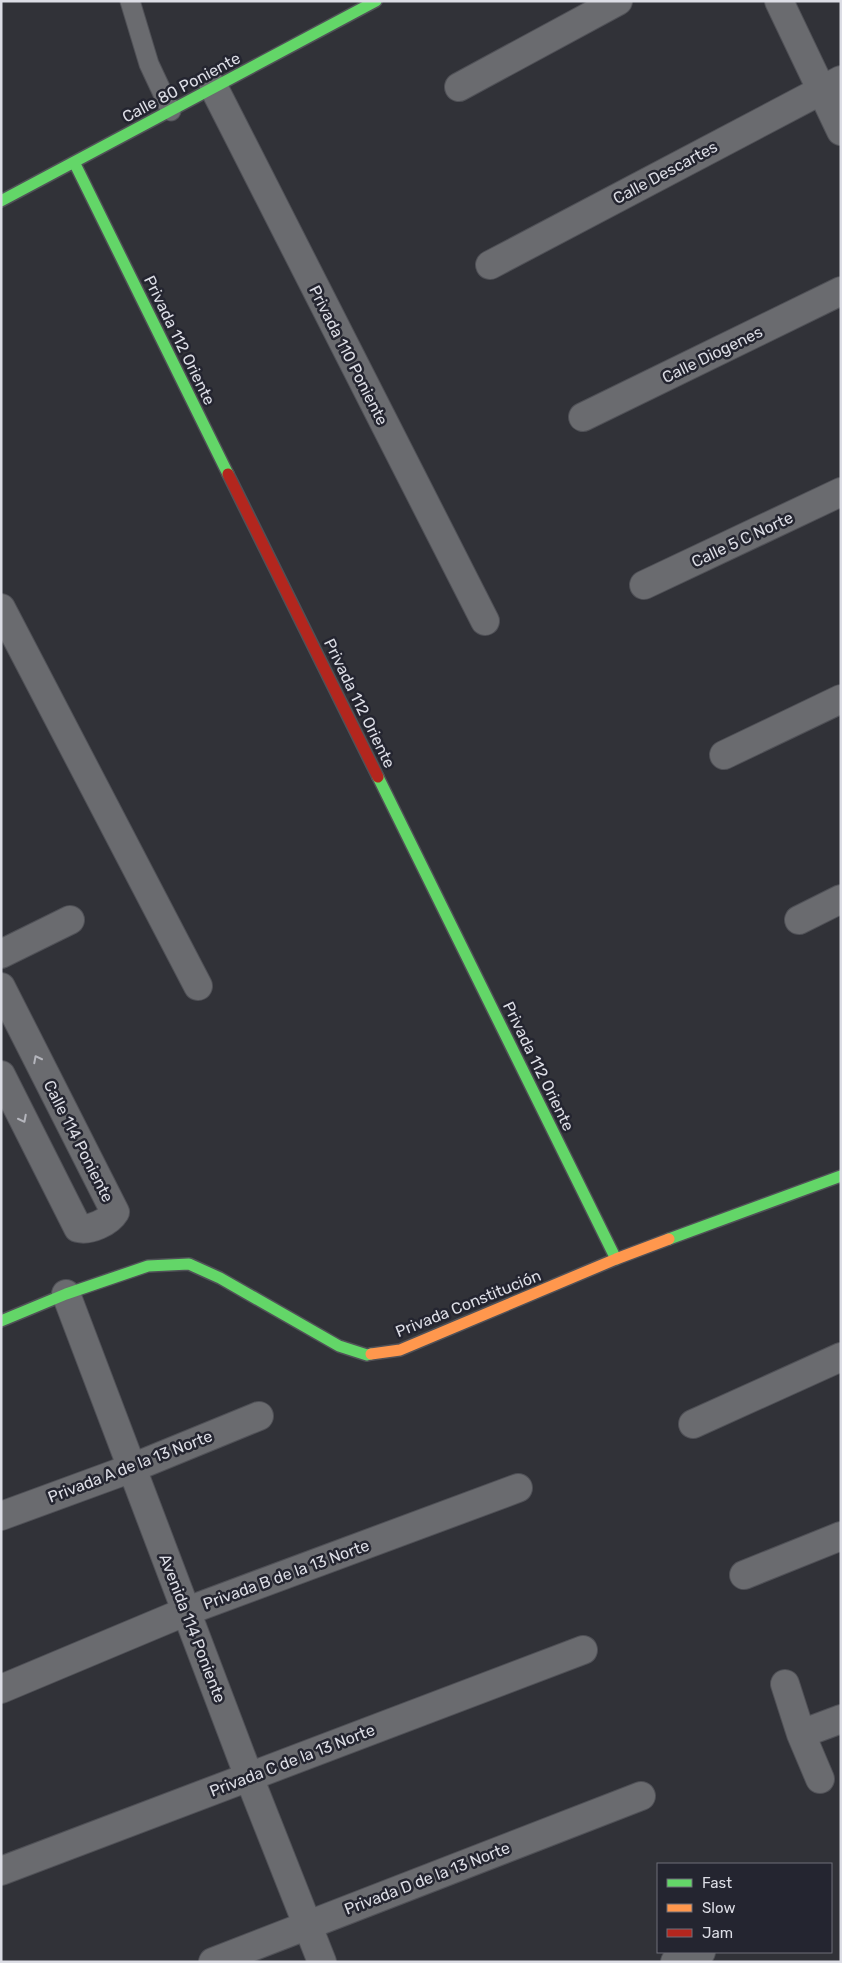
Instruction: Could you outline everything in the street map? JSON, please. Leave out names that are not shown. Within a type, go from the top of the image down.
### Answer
[{"type":"street","name":"Calle 80 Poniente","points":[[1,201],[376,1]]},
{"type":"street","points":[[458,87],[618,1]]},
{"type":"street","points":[[779,1],[831,84],[841,131]]},
{"type":"street","name":"Calle Descartes","points":[[490,265],[831,84]]},
{"type":"street","name":"Privada 110 Poniente","points":[[214,88],[484,621]]},
{"type":"street","name":"Privada 112 Oriente","points":[[74,162],[616,1259]]},
{"type":"street","name":"Calle Diogenes","points":[[583,417],[841,291]]},
{"type":"street","name":"Calle 5 C Norte","points":[[644,585],[841,492]]},
{"type":"street","points":[[1,608],[198,986]]},
{"type":"street","points":[[724,755],[841,699]]},
{"type":"street","points":[[799,920],[841,899]]},
{"type":"street","points":[[1,954],[70,920]]},
{"type":"street","name":"Calle 114 Poniente","points":[[1,988],[115,1212],[111,1218],[86,1230],[78,1228],[1,1075]]},
{"type":"street","name":"Privada Constitución","points":[[1,1322],[66,1294],[148,1266],[189,1264],[220,1278],[339,1346],[367,1355],[400,1350],[616,1259],[841,1176]]},
{"type":"street","name":"Avenida 114 Poniente","points":[[66,1294],[249,1777],[322,1962]]},
{"type":"street","points":[[693,1424],[841,1357]]},
{"type":"street","name":"Privada A de la 13 Norte","points":[[1,1516],[132,1468],[259,1416]]},
{"type":"street","name":"Privada B de la 13 Norte","points":[[1,1689],[187,1611],[518,1488]]},
{"type":"street","points":[[744,1575],[841,1536]]},
{"type":"street","name":"Privada C de la 13 Norte","points":[[1,1871],[583,1650]]},
{"type":"street","points":[[784,1684],[801,1734],[820,1779]]},
{"type":"street","points":[[801,1734],[841,1719]]},
{"type":"street","name":"Privada D de la 13 Norte","points":[[213,1962],[642,1796]]},
{"type":"street","points":[[675,1962],[698,1953]]},
{"type":"lane","points":[[136,3],[149,64],[170,111]]},
{"type":"traffic: fast","points":[[1,201],[376,1]]},
{"type":"traffic: fast","points":[[74,162],[228,474]]},
{"type":"traffic: fast","points":[[378,777],[616,1259]]},
{"type":"traffic: fast","points":[[669,1239],[841,1176]]},
{"type":"traffic: fast","points":[[1,1321],[66,1294],[148,1266],[189,1264],[220,1278],[339,1346],[367,1355],[371,1354]]},
{"type":"traffic: slow","points":[[371,1354],[400,1350],[616,1259],[669,1239]]},
{"type":"traffic: jam","points":[[228,474],[378,777]]}]
